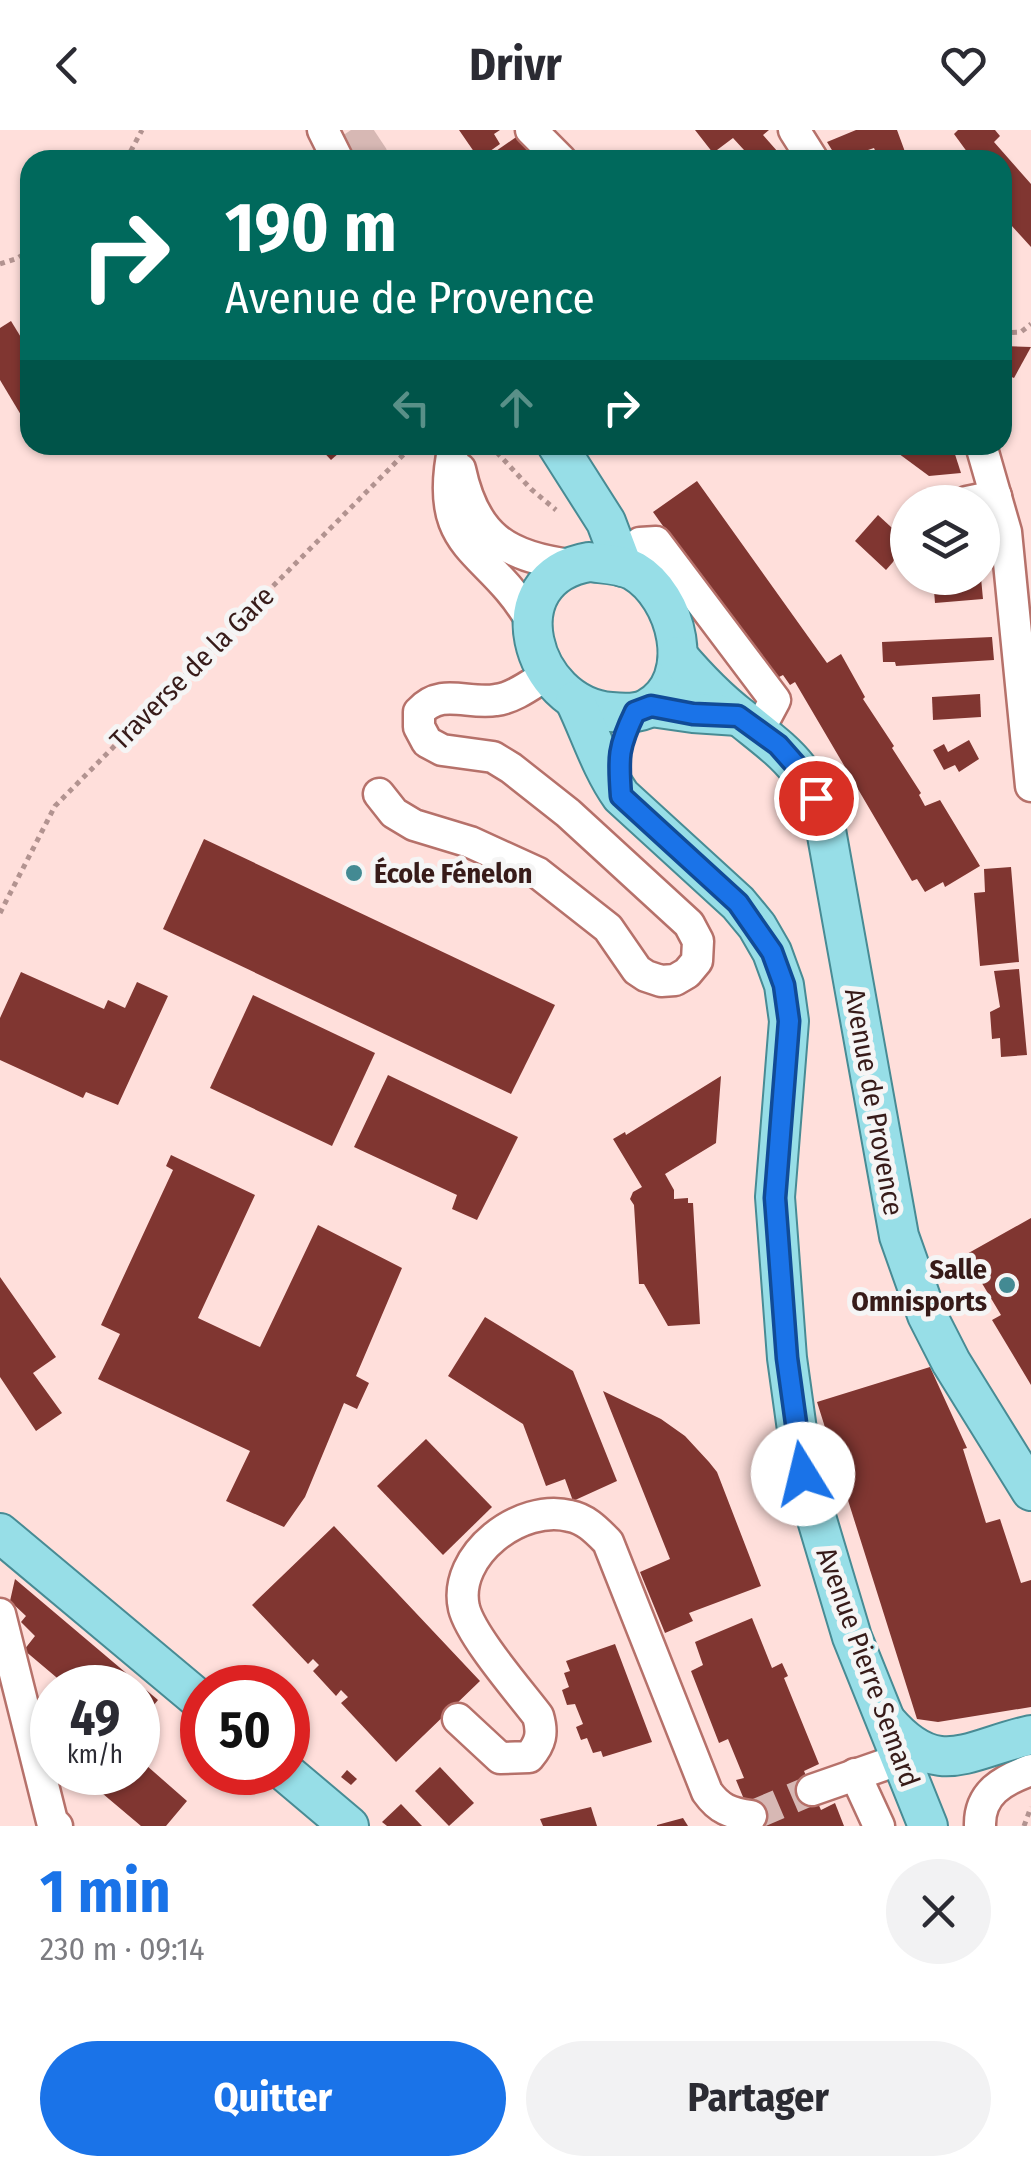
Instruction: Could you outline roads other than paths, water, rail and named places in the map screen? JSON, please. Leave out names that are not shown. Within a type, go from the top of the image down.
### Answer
[{"type":"main road","points":[[563,455],[606,522],[629,569],[658,594],[677,638],[678,656],[670,682],[643,709],[617,760],[621,796]]},
{"type":"main road","points":[[629,569],[589,562],[571,565],[555,572],[537,595],[532,622],[534,640],[548,674],[575,701],[603,711],[643,709],[749,723]]},
{"type":"main road","name":"Avenue de Provence","points":[[678,656],[778,745],[800,770],[816,798],[826,830],[890,1193],[910,1268],[927,1316],[951,1362],[1031,1492]]},
{"type":"main road","name":"Avenue Pierre Semard","points":[[575,701],[597,744],[608,777],[621,796],[738,903],[772,952],[784,985],[789,1021],[775,1198],[794,1418],[803,1474],[852,1638],[887,1722],[904,1741],[910,1755],[928,1826]]},
{"type":"main road","points":[[3,1543],[180,1684]]},
{"type":"main road","points":[[910,1755],[972,1754],[1031,1735]]},
{"type":"main road","points":[[937,1826],[937,1799],[944,1784],[972,1754]]},
{"type":"main road","points":[[310,1793],[349,1826]]},
{"type":"street","points":[[532,130],[551,150]]},
{"type":"street","points":[[453,455],[448,476],[449,510],[459,535],[474,556],[515,592],[532,622]]},
{"type":"street","points":[[457,455],[468,499],[479,523],[517,553],[571,565]]},
{"type":"street","points":[[981,455],[981,485]]},
{"type":"street","points":[[1000,532],[1021,569],[1031,786]]},
{"type":"street","points":[[629,569],[640,543],[656,542],[776,700],[749,723]]},
{"type":"street","points":[[379,794],[394,812],[414,825],[470,842],[538,873],[608,928],[637,970],[646,976],[660,981],[675,980],[687,973],[697,961],[698,941],[689,924],[568,813],[511,768],[492,757],[442,750],[427,742],[419,727],[419,712],[428,701],[446,697],[496,700],[548,674]]},
{"type":"street","points":[[458,1719],[500,1758],[529,1757],[538,1746],[542,1731],[538,1716],[472,1626],[464,1606],[464,1584],[473,1562],[506,1528],[550,1514],[571,1516],[592,1526],[608,1542],[706,1792],[726,1811],[751,1816]]},
{"type":"street","points":[[0,1614],[56,1826]]},
{"type":"street","points":[[812,1790],[910,1755]]},
{"type":"street","points":[[980,1826],[980,1809],[987,1796],[997,1786],[1031,1770]]},
{"type":"street","points":[[855,1774],[878,1826]]},
{"type":"tunnel","points":[[351,130],[364,150]]},
{"type":"tunnel","points":[[751,1816],[812,1790]]},
{"type":"place","name":"École Fénelon","points":[[354,873]]},
{"type":"place","name":"Salle Omnisports","points":[[1007,1285]]}]
